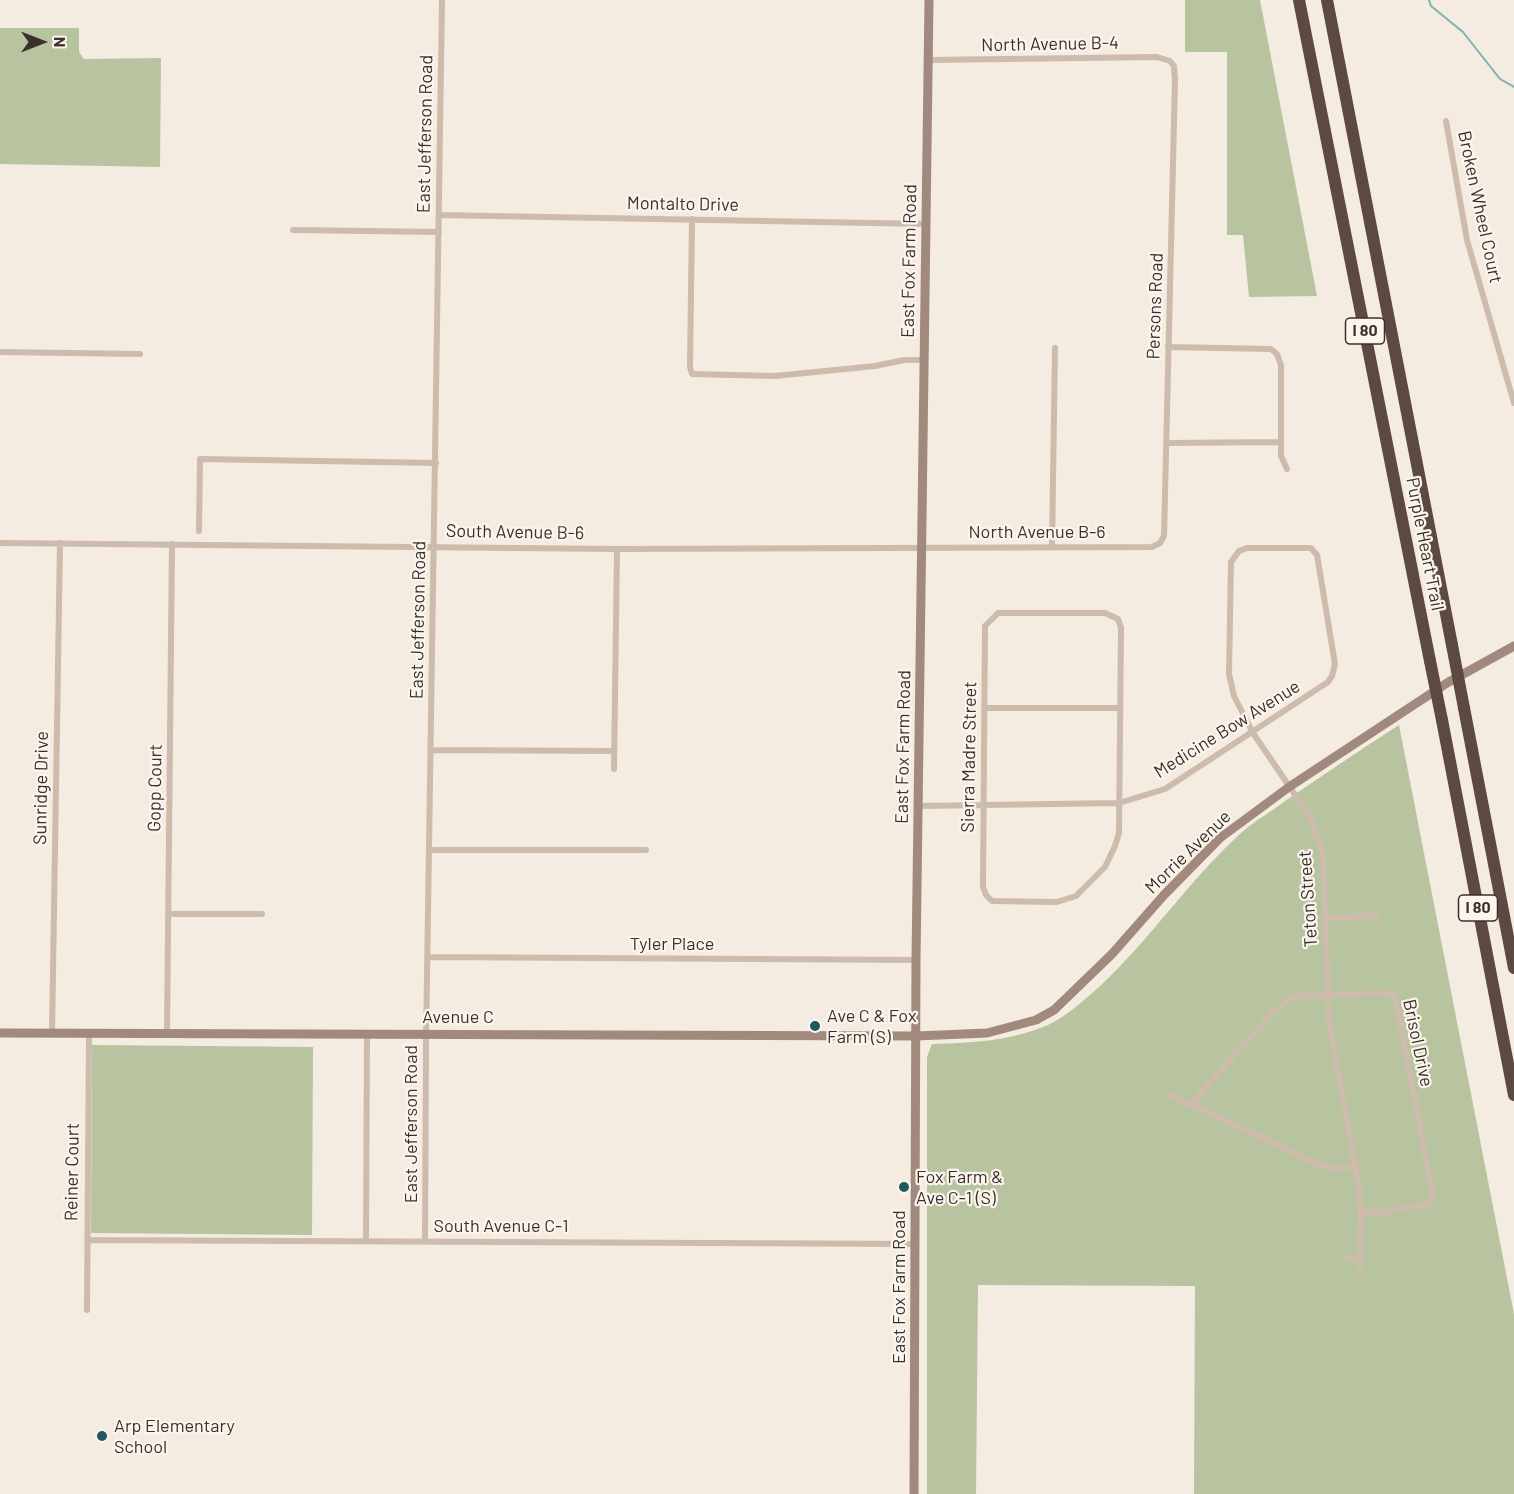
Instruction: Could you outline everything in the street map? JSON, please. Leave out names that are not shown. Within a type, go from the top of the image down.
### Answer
[{"type":"highway","name":"Purple Heart Trail","points":[[1299,0],[1514,1095]]},
{"type":"highway","name":"Purple Heart Trail","points":[[1329,0],[1514,968]]},
{"type":"main road","name":"East Fox Farm Road","points":[[914,1494],[916,960],[929,0]]},
{"type":"main road","name":"Morrie Avenue","points":[[916,1036],[987,1033],[1036,1020],[1054,1010],[1112,954],[1164,895],[1220,838],[1289,787],[1447,683],[1514,646]]},
{"type":"main road","name":"Avenue C","points":[[0,1033],[916,1036]]},
{"type":"street","name":"East Jefferson Road","points":[[425,1240],[442,0]]},
{"type":"street","name":"North Avenue B-4","points":[[929,60],[1157,57],[1170,60]]},
{"type":"street","name":"Persons Road","points":[[1152,547],[1160,543],[1164,536],[1175,80],[1170,60]]},
{"type":"street","name":"Broken Wheel Court","points":[[1446,121],[1467,240],[1514,403]]},
{"type":"street","name":"Montalto Drive","points":[[439,215],[926,224]]},
{"type":"street","points":[[692,219],[690,367],[692,374],[776,376],[875,366],[904,360],[924,360]]},
{"type":"street","points":[[293,230],[438,232]]},
{"type":"street","points":[[1168,347],[1271,349],[1277,354],[1281,365],[1281,456],[1287,469]]},
{"type":"street","points":[[1052,547],[1055,348]]},
{"type":"street","points":[[0,352],[140,354]]},
{"type":"street","points":[[1167,442],[1280,442]]},
{"type":"street","points":[[199,531],[200,459],[436,463]]},
{"type":"street","name":"South Avenue B-6","points":[[0,543],[617,549],[922,548]]},
{"type":"street","name":"Sunridge Drive","points":[[51,1033],[60,543]]},
{"type":"street","name":"Gopp Court","points":[[167,1032],[172,544]]},
{"type":"street","name":"North Avenue B-6","points":[[922,548],[1152,547]]},
{"type":"street","name":"Teton Street","points":[[1332,676],[1335,664],[1317,555],[1311,548],[1239,550],[1232,562],[1229,674],[1234,696],[1252,733],[1310,817],[1323,853],[1331,1037],[1356,1166],[1361,1211],[1360,1269]]},
{"type":"street","points":[[614,769],[617,549]]},
{"type":"street","name":"Sierra Madre Street","points":[[1119,803],[1119,833],[1115,846],[1105,867],[1076,896],[1057,902],[992,901],[986,895],[983,887],[985,626],[998,613],[1105,613],[1118,619],[1120,708]]},
{"type":"street","name":"Medicine Bow Avenue","points":[[918,806],[1119,803],[1165,789],[1328,682],[1332,676]]},
{"type":"street","points":[[985,708],[1120,708],[1119,803]]},
{"type":"street","points":[[431,750],[614,751]]},
{"type":"street","points":[[429,850],[646,850]]},
{"type":"street","points":[[168,914],[262,914]]},
{"type":"street","points":[[1326,918],[1377,916]]},
{"type":"street","name":"Tyler Place","points":[[428,957],[916,960]]},
{"type":"street","name":"Brisol Drive","points":[[1190,1105],[1282,1003],[1295,996],[1387,993],[1395,996],[1434,1196],[1430,1203],[1426,1204],[1383,1212],[1361,1211]]},
{"type":"street","name":"Reiner Court","points":[[87,1310],[89,1033]]},
{"type":"street","points":[[366,1241],[367,1033]]},
{"type":"street","points":[[1168,1094],[1322,1166],[1335,1169],[1356,1166]]},
{"type":"street","name":"South Avenue C-1","points":[[87,1240],[915,1244]]},
{"type":"street","points":[[1345,1259],[1360,1259]]},
{"type":"green space","points":[[1185,0],[1260,0],[1317,296],[1249,297],[1243,235],[1227,235],[1227,52],[1185,52]]},
{"type":"green space","points":[[0,28],[79,28],[79,52],[84,59],[161,58],[160,167],[0,164]]},
{"type":"green space","points":[[1399,725],[1514,1314],[1514,1494],[1194,1494],[1195,1286],[978,1285],[976,1494],[927,1494],[927,1057],[932,1044],[1006,1038],[1048,1025],[1062,1017],[1087,998],[1118,969],[1204,870],[1251,824]]},
{"type":"green space","points":[[92,1045],[313,1047],[312,1235],[91,1233]]},
{"type":"waterway","points":[[1429,0],[1431,6],[1463,32],[1500,79],[1514,87]]},
{"type":"place","name":"Ave C & Fox Farm (S)","points":[[815,1026]]},
{"type":"place","name":"Fox Farm & Ave C-1 (S)","points":[[904,1187]]},
{"type":"place","name":"Arp Elementary School","points":[[102,1436]]}]
